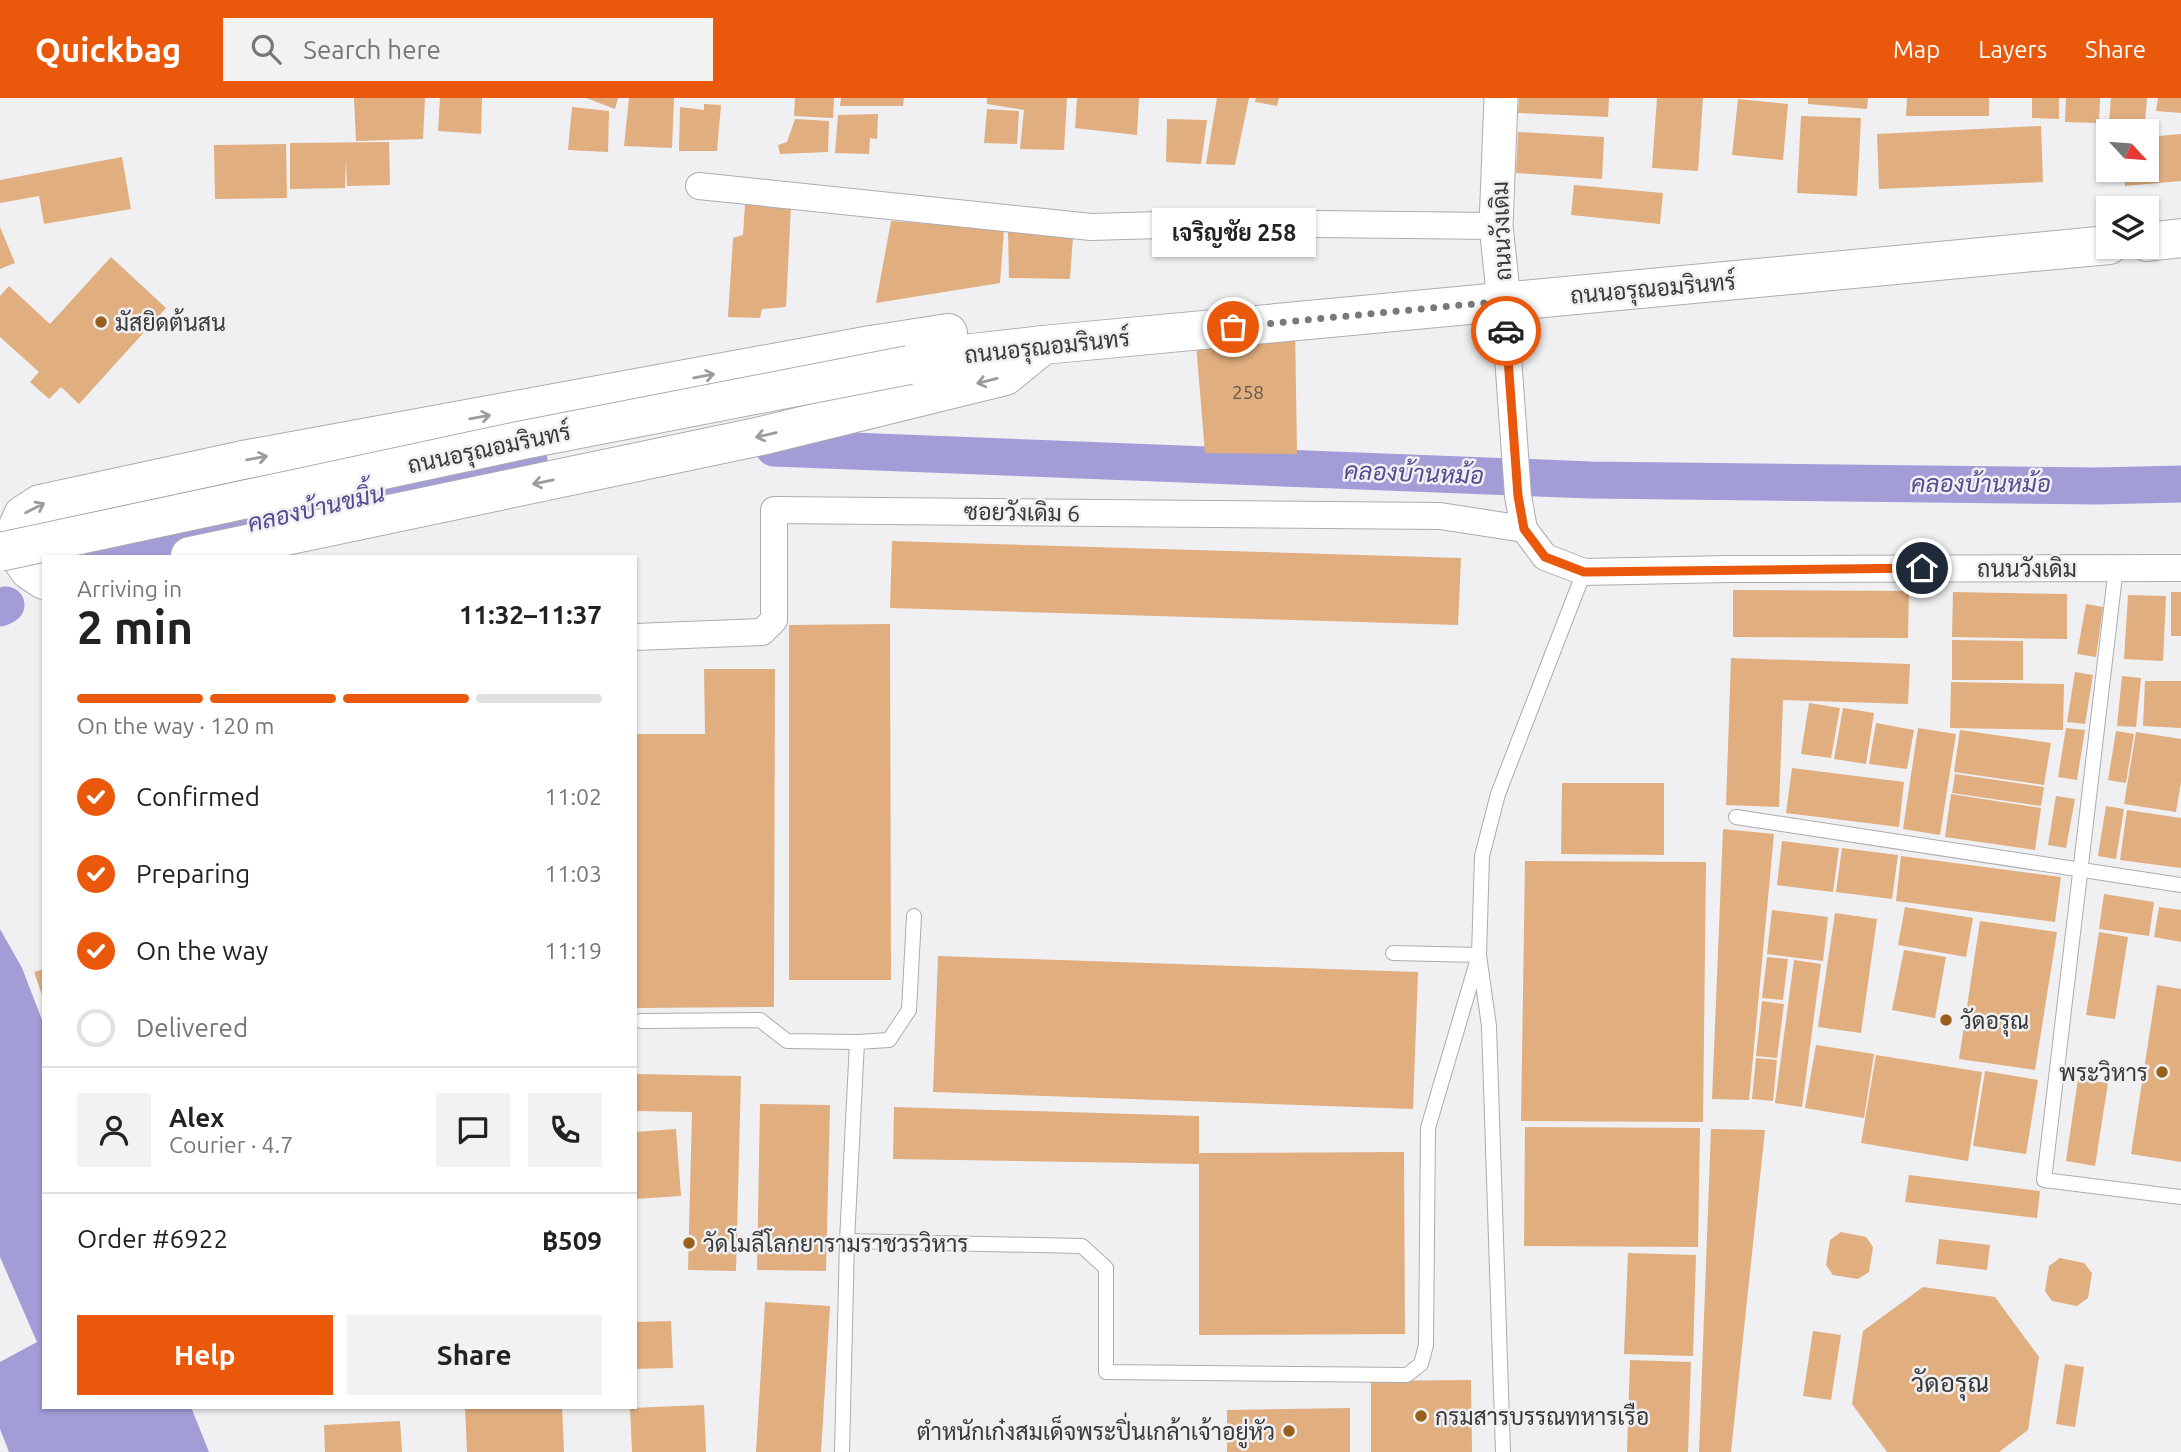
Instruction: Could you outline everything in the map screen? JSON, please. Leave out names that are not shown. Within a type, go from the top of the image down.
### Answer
[{"type":"main road","points":[[2159,241],[2181,239]]},
{"type":"main road","name":"ถนนอรุณอมรินทร์","points":[[0,552],[523,440],[972,353],[2096,246]]},
{"type":"main road","points":[[42,580],[29,570],[16,551],[16,531],[23,515],[40,504],[257,458],[871,345],[1003,325],[1043,345],[1005,376],[761,436],[195,555]]},
{"type":"street","name":"ถนนวังเดิม","points":[[1502,98],[1496,226],[1518,496],[1524,529],[1545,557],[1584,572],[2181,568]]},
{"type":"street","points":[[699,186],[1091,227],[1229,223],[1496,226]]},
{"type":"street","name":"ซอยวังเดิม 6","points":[[637,637],[762,632],[774,620],[774,510],[1440,516],[1524,529]]},
{"type":"lane","points":[[2116,567],[2044,1180],[2181,1197]]},
{"type":"lane","points":[[1503,1452],[1489,1026],[1479,955],[1482,856],[1498,794],[1584,572]]},
{"type":"lane","points":[[1736,817],[2181,884]]},
{"type":"lane","points":[[641,1021],[760,1020],[787,1041],[889,1040],[909,1010],[914,916]]},
{"type":"lane","points":[[1393,953],[1479,955]]},
{"type":"lane","points":[[847,1241],[1082,1246],[1106,1268],[1106,1372],[1407,1375],[1421,1364],[1426,1345],[1428,1128],[1479,955]]},
{"type":"lane","points":[[842,1452],[847,1241],[857,1042]]},
{"type":"shaded area","points":[[0,929],[22,968],[42,1020],[42,1409],[192,1409],[209,1452],[9,1452],[0,1429],[0,1362],[37,1342],[0,1257]]},
{"type":"building","points":[[354,98],[425,98],[423,139],[356,141]]},
{"type":"building","points":[[440,98],[482,98],[481,134],[438,131]]},
{"type":"building","points":[[586,98],[618,98],[615,109]]},
{"type":"building","points":[[629,98],[674,98],[672,148],[624,146]]},
{"type":"building","points":[[795,98],[834,98],[833,118],[794,116]]},
{"type":"building","points":[[841,98],[904,98],[903,106],[840,106]]},
{"type":"building","points":[[987,98],[1067,98],[1064,150],[1020,149],[1024,110],[987,104]]},
{"type":"building","points":[[1077,98],[1139,98],[1137,135],[1075,128]]},
{"type":"building","points":[[1217,98],[1249,98],[1235,165],[1206,164]]},
{"type":"building","points":[[1256,98],[1279,98],[1277,106],[1255,102]]},
{"type":"building","points":[[1519,98],[1609,98],[1608,117],[1518,113]]},
{"type":"building","points":[[1657,98],[1703,98],[1698,171],[1652,168]]},
{"type":"building","points":[[1808,98],[1868,98],[1867,109],[1808,104]]},
{"type":"building","points":[[1907,98],[1989,98],[1989,116],[1906,116]]},
{"type":"building","points":[[2032,98],[2059,98],[2059,119],[2032,118]]},
{"type":"building","points":[[2066,98],[2100,98],[2099,119],[2096,119],[2096,123],[2065,122]]},
{"type":"building","points":[[2111,98],[2147,98],[2145,119],[2109,119]]},
{"type":"building","points":[[2158,98],[2181,98],[2181,113],[2156,111]]},
{"type":"building","points":[[1738,99],[1788,104],[1783,160],[1732,155]]},
{"type":"building","points":[[704,104],[721,105],[717,151],[679,151],[680,107],[704,110]]},
{"type":"building","points":[[572,107],[609,111],[608,152],[568,150]]},
{"type":"building","points":[[987,109],[1019,111],[1017,144],[984,143]]},
{"type":"building","points":[[878,114],[877,139],[870,138],[869,154],[835,153],[838,115]]},
{"type":"building","points":[[1801,116],[1861,118],[1857,196],[1797,193]]},
{"type":"building","points":[[795,119],[829,121],[828,152],[780,154],[778,145],[787,142]]},
{"type":"building","points":[[1167,119],[1207,120],[1201,164],[1166,162]]},
{"type":"building","points":[[2041,126],[2043,182],[1879,189],[1877,134]]},
{"type":"building","points":[[1518,132],[1604,137],[1602,179],[1516,173]]},
{"type":"building","points":[[2181,134],[2181,181],[2125,186],[2125,182],[2160,182],[2160,136]]},
{"type":"building","points":[[389,142],[390,185],[347,186],[346,160],[345,188],[290,189],[290,143]]},
{"type":"building","points":[[286,144],[287,198],[215,199],[214,145]]},
{"type":"building","points":[[122,157],[131,209],[44,224],[39,196],[0,203],[0,180]]},
{"type":"building","points":[[1574,185],[1663,193],[1660,224],[1571,215]]},
{"type":"building","points":[[745,204],[791,206],[786,307],[762,309],[760,318],[728,317],[733,238],[743,235]]},
{"type":"building","points":[[891,221],[1004,229],[1000,283],[876,303]]},
{"type":"building","points":[[0,227],[15,263],[0,269]]},
{"type":"building","points":[[1008,231],[1073,236],[1070,279],[1009,278]]},
{"type":"building","points":[[111,257],[166,308],[79,404],[61,387],[49,399],[30,382],[39,372],[0,337],[0,296],[9,286],[50,324]]},
{"type":"building","points":[[1295,326],[1297,454],[1205,453],[1195,332]]},
{"type":"building","points":[[892,541],[1461,558],[1458,625],[890,608]]},
{"type":"building","points":[[1733,590],[1909,591],[1908,638],[1733,637]]},
{"type":"building","points":[[1953,592],[2067,594],[2067,639],[1952,637]]},
{"type":"building","points":[[2171,592],[2181,592],[2181,636],[2171,636]]},
{"type":"building","points":[[2128,595],[2166,596],[2163,661],[2124,659]]},
{"type":"building","points":[[2086,604],[2103,607],[2096,657],[2077,654]]},
{"type":"building","points":[[890,624],[891,980],[789,980],[789,625]]},
{"type":"building","points":[[1952,640],[2023,641],[2023,680],[1952,680]]},
{"type":"building","points":[[1731,658],[1910,664],[1908,704],[1783,700],[1779,807],[1726,805]]},
{"type":"building","points":[[704,669],[775,669],[774,1007],[637,1008],[637,734],[705,734]]},
{"type":"building","points":[[2075,672],[2093,675],[2085,724],[2067,722]]},
{"type":"building","points":[[2122,676],[2141,678],[2136,727],[2117,726]]},
{"type":"building","points":[[2145,681],[2181,681],[2181,728],[2143,726]]},
{"type":"building","points":[[1951,682],[2064,684],[2063,730],[1950,728]]},
{"type":"building","points":[[1809,703],[1840,708],[1831,758],[1801,754]]},
{"type":"building","points":[[1843,708],[1874,713],[1866,764],[1834,759]]},
{"type":"building","points":[[1876,723],[1914,730],[1907,769],[1869,764]]},
{"type":"building","points":[[1918,728],[1956,734],[1940,835],[1903,829]]},
{"type":"building","points":[[2066,728],[2085,730],[2077,780],[2058,777]]},
{"type":"building","points":[[1960,730],[2051,743],[2044,785],[1954,772]]},
{"type":"building","points":[[2116,731],[2134,734],[2126,783],[2108,780]]},
{"type":"building","points":[[2136,732],[2181,739],[2181,782],[2176,812],[2124,804]]},
{"type":"building","points":[[1792,768],[1904,782],[1899,827],[1786,813]]},
{"type":"building","points":[[1955,774],[2044,787],[2041,806],[1952,793]]},
{"type":"building","points":[[1562,783],[1664,783],[1664,855],[1561,854]]},
{"type":"building","points":[[1951,794],[2041,808],[2035,850],[1945,837]]},
{"type":"building","points":[[2056,796],[2075,799],[2066,848],[2048,845]]},
{"type":"building","points":[[2106,806],[2124,809],[2116,859],[2098,856]]},
{"type":"building","points":[[2127,810],[2181,818],[2181,868],[2120,860]]},
{"type":"building","points":[[1723,829],[1774,834],[1749,1100],[1712,1099]]},
{"type":"building","points":[[1782,841],[1839,848],[1833,892],[1777,885]]},
{"type":"building","points":[[1842,848],[1898,855],[1892,899],[1836,892]]},
{"type":"building","points":[[1901,856],[2061,877],[2055,922],[1896,901]]},
{"type":"building","points":[[1525,861],[1706,862],[1703,1122],[1521,1121]]},
{"type":"building","points":[[2104,894],[2154,902],[2149,936],[2099,929]]},
{"type":"building","points":[[1905,907],[1973,918],[1966,957],[1898,945]]},
{"type":"building","points":[[2159,907],[2181,910],[2181,942],[2154,937]]},
{"type":"building","points":[[1772,910],[1828,917],[1823,961],[1767,954]]},
{"type":"building","points":[[1835,913],[1877,919],[1861,1033],[1818,1027]]},
{"type":"building","points":[[1980,921],[2057,932],[2035,1070],[1959,1059]]},
{"type":"building","points":[[2099,932],[2128,937],[2115,1019],[2086,1015]]},
{"type":"building","points":[[1904,950],[1946,957],[1935,1018],[1892,1010]]},
{"type":"building","points":[[938,956],[1418,972],[1413,1109],[933,1092]]},
{"type":"building","points":[[1767,957],[1788,959],[1783,1000],[1762,998]]},
{"type":"building","points":[[1794,960],[1821,964],[1802,1107],[1775,1103]]},
{"type":"building","points":[[42,970],[42,995],[34,972]]},
{"type":"building","name":"พระวิหาร","points":[[2157,985],[2181,989],[2181,1162],[2131,1154]]},
{"type":"building","points":[[1762,1001],[1784,1004],[1777,1058],[1756,1056]]},
{"type":"building","points":[[1816,1045],[1874,1054],[1864,1118],[1805,1108]]},
{"type":"building","points":[[1876,1055],[1982,1072],[1968,1161],[1861,1143]]},
{"type":"building","points":[[1756,1058],[1777,1060],[1773,1101],[1752,1099]]},
{"type":"building","points":[[1985,1071],[2038,1080],[2026,1154],[1973,1146]]},
{"type":"building","points":[[637,1074],[741,1076],[736,1271],[688,1270],[692,1112],[637,1111]]},
{"type":"building","points":[[2078,1079],[2108,1083],[2095,1166],[2066,1161]]},
{"type":"building","points":[[760,1104],[830,1105],[826,1271],[757,1270]]},
{"type":"building","points":[[894,1107],[1199,1116],[1199,1153],[1404,1152],[1405,1334],[1199,1335],[1199,1164],[893,1159]]},
{"type":"building","points":[[1525,1127],[1700,1128],[1698,1247],[1524,1246]]},
{"type":"building","points":[[676,1129],[681,1196],[637,1199],[637,1132]]},
{"type":"building","points":[[1711,1129],[1765,1130],[1731,1452],[1699,1452]]},
{"type":"building","points":[[1909,1175],[2040,1191],[2037,1218],[1905,1202]]},
{"type":"building","points":[[1841,1232],[1866,1237],[1873,1247],[1869,1272],[1858,1279],[1833,1275],[1826,1265],[1830,1240]]},
{"type":"building","points":[[1939,1239],[1990,1245],[1987,1270],[1936,1264]]},
{"type":"building","points":[[1628,1253],[1696,1255],[1693,1356],[1624,1354]]},
{"type":"building","points":[[2060,1258],[2084,1263],[2092,1273],[2088,1298],[2077,1306],[2052,1301],[2045,1291],[2049,1266]]},
{"type":"building","points":[[1923,1287],[1995,1297],[2039,1357],[2028,1430],[1999,1452],[1887,1452],[1852,1404],[1863,1331]]},
{"type":"building","points":[[765,1302],[830,1306],[821,1452],[756,1452]]},
{"type":"building","points":[[671,1321],[673,1368],[637,1369],[637,1322]]},
{"type":"building","points":[[1813,1331],[1841,1335],[1831,1400],[1803,1396]]},
{"type":"building","points":[[1630,1360],[1691,1362],[1688,1452],[1627,1452]]},
{"type":"building","points":[[2065,1364],[2084,1367],[2075,1427],[2056,1424]]},
{"type":"building","name":"กรมสารบรรณทหารเรือ","points":[[1471,1380],[1472,1452],[1371,1452],[1371,1381]]},
{"type":"building","points":[[704,1405],[706,1452],[632,1452],[630,1409]]},
{"type":"building","name":"ตำหนักเก๋งสมเด็จพระปิ่นเกล้าเจ้าอยู่หัว","points":[[1350,1408],[1350,1452],[1227,1452],[1227,1410]]},
{"type":"building","points":[[465,1409],[562,1409],[564,1452],[467,1452]]},
{"type":"building","points":[[400,1421],[402,1452],[325,1452],[324,1425]]},
{"type":"waterway","name":"คลองบ้านหม้อ","points":[[774,448],[1591,480],[2097,486],[2181,484]]},
{"type":"waterway","name":"คลองบ้านขมิ้น","points":[[107,555],[529,460]]},
{"type":"waterway","name":"คลองบ้านขมิ้น","points":[[0,608],[6,605]]},
{"type":"way so far","points":[[1233,327],[1504,301],[1506,331]]},
{"type":"place","name":"มัสยิดต้นสน","points":[[101,322]]},
{"type":"place","name":"เจริญชัย 258","points":[[1233,327]]},
{"type":"place","name":"วัดอรุณ","points":[[1946,1020]]},
{"type":"place","name":"พระวิหาร","points":[[2162,1072]]},
{"type":"place","name":"วัดโมลีโลกยารามราชวรวิหาร","points":[[689,1243]]},
{"type":"place","name":"กรมสารบรรณทหารเรือ","points":[[1421,1416]]},
{"type":"place","name":"ตำหนักเก๋งสมเด็จพระปิ่นเกล้าเจ้าอยู่หัว","points":[[1289,1431]]},
{"type":"district","name":"วัดอรุณ","points":[[1950,1382]]},
{"type":"route","points":[[1506,331],[1518,496],[1524,529],[1545,557],[1584,572],[1922,568]]}]
